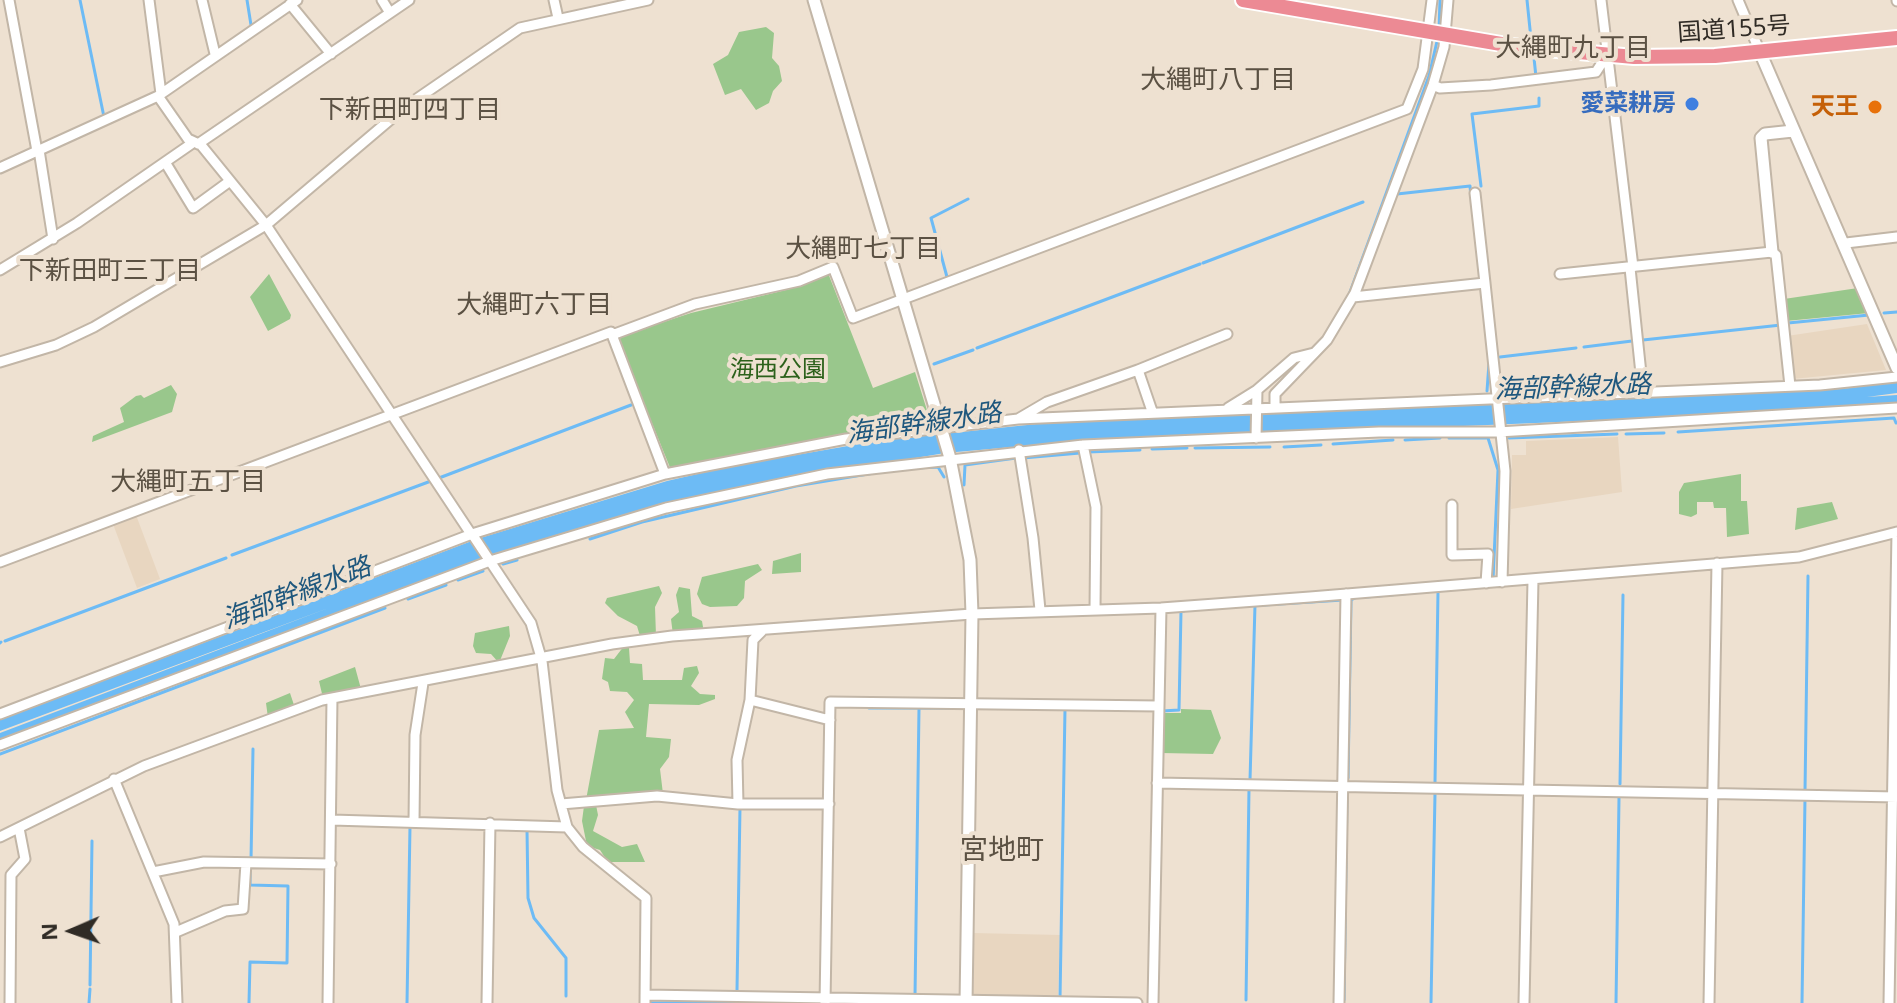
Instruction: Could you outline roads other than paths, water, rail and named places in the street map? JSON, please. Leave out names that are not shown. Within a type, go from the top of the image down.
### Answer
[{"type":"highway","name":"国道155号","points":[[1243,0],[1513,46],[1607,55],[1667,57],[1760,52],[1897,38]]},
{"type":"street","points":[[9,0],[53,239]]},
{"type":"street","points":[[149,0],[160,95],[188,139],[196,143],[266,225],[531,623],[542,661],[561,804],[567,827],[583,847],[646,898],[645,999],[1137,1003]]},
{"type":"street","points":[[202,0],[215,54]]},
{"type":"street","points":[[382,0],[390,13]]},
{"type":"street","points":[[0,270],[53,239],[409,0]]},
{"type":"street","points":[[554,0],[558,18]]},
{"type":"street","points":[[0,362],[56,345],[94,327],[266,225],[405,107],[520,28],[648,0]]},
{"type":"street","points":[[814,0],[950,457],[970,560],[972,614],[966,1002]]},
{"type":"street","points":[[1275,407],[1275,394],[1317,352],[1353,297],[1419,100],[1423,69],[1440,34],[1432,0]]},
{"type":"street","points":[[0,562],[609,333],[612,335],[695,304],[799,281],[833,267],[853,318],[1407,109],[1433,85],[1448,0]]},
{"type":"street","points":[[1601,0],[1643,393]]},
{"type":"street","points":[[1738,0],[1793,131],[1846,243],[1897,368]]},
{"type":"street","points":[[0,168],[160,95],[292,2],[331,54]]},
{"type":"street","points":[[1433,85],[1440,88],[1491,85],[1596,72],[1607,55]]},
{"type":"street","points":[[1790,386],[1761,138],[1765,134],[1793,131]]},
{"type":"street","points":[[165,162],[193,208],[230,181]]},
{"type":"street","points":[[1475,193],[1498,432],[1505,471],[1502,582]]},
{"type":"street","points":[[1846,243],[1897,237]]},
{"type":"street","points":[[1560,274],[1772,252]]},
{"type":"street","points":[[1353,297],[1485,283]]},
{"type":"street","points":[[1018,419],[1047,402],[1227,334]]},
{"type":"street","points":[[612,335],[665,474]]},
{"type":"street","points":[[1226,409],[1257,390],[1294,358],[1317,352]]},
{"type":"street","points":[[1138,370],[1152,411]]},
{"type":"street","points":[[0,714],[473,535],[665,474],[846,439],[1018,419],[1152,411],[1255,410],[1643,393],[1897,377]]},
{"type":"street","points":[[1256,437],[1257,390]]},
{"type":"street","points":[[0,745],[489,560],[727,492],[827,474],[950,457],[1083,445],[1379,432],[1498,432],[1897,408]]},
{"type":"street","points":[[1083,445],[1096,507],[1095,609]]},
{"type":"street","points":[[1019,450],[1040,610]]},
{"type":"street","points":[[1452,505],[1452,555],[1488,554],[1486,583]]},
{"type":"street","points":[[0,837],[114,779],[332,698],[542,661],[612,644],[972,614],[1161,608],[1799,557],[1897,532],[1889,1003]]},
{"type":"street","points":[[1709,1003],[1717,563]]},
{"type":"street","points":[[1524,1003],[1533,580]]},
{"type":"street","points":[[1339,1003],[1346,594]]},
{"type":"street","points":[[1153,1003],[1161,608]]},
{"type":"street","points":[[738,804],[737,760],[750,700],[753,640],[762,631]]},
{"type":"street","points":[[740,632],[753,640]]},
{"type":"street","points":[[414,822],[415,735],[423,683]]},
{"type":"street","points":[[328,1003],[332,698]]},
{"type":"street","points":[[750,700],[830,720]]},
{"type":"street","points":[[825,1001],[830,702],[1158,706]]},
{"type":"street","points":[[114,779],[176,932],[177,1003]]},
{"type":"street","points":[[1157,783],[1894,797]]},
{"type":"street","points":[[561,804],[657,796],[738,804],[829,804]]},
{"type":"street","points":[[332,820],[567,827]]},
{"type":"street","points":[[487,1003],[490,823]]},
{"type":"street","points":[[10,1003],[11,875],[25,859],[19,828]]},
{"type":"street","points":[[153,872],[204,862],[331,864]]},
{"type":"street","points":[[176,932],[225,911],[243,909],[246,863]]},
{"type":"water","points":[[1897,382],[1897,393],[1867,397],[1897,395],[1897,404],[1822,411],[1058,443],[945,453],[731,489],[666,505],[490,558],[0,743],[0,733],[331,607],[0,731],[0,720],[477,539],[667,481],[732,466],[877,441],[1055,422],[1841,389]]},
{"type":"waterway","points":[[80,0],[104,117]]},
{"type":"waterway","points":[[247,0],[251,25]]},
{"type":"waterway","points":[[1439,30],[1440,0]]},
{"type":"waterway","points":[[1527,0],[1531,39]]},
{"type":"waterway","points":[[1349,295],[1429,76],[1438,37]]},
{"type":"waterway","points":[[1534,58],[1536,77]]},
{"type":"waterway","points":[[1481,186],[1472,114],[1539,106],[1539,98]]},
{"type":"waterway","points":[[1397,194],[1470,186],[1471,197]]},
{"type":"waterway","points":[[947,277],[931,218],[968,199]]},
{"type":"waterway","points":[[1203,263],[1363,202]]},
{"type":"waterway","points":[[977,348],[1200,264]]},
{"type":"waterway","points":[[1884,313],[1897,312]]},
{"type":"waterway","points":[[1788,323],[1869,315]]},
{"type":"waterway","points":[[1643,340],[1781,325]]},
{"type":"waterway","points":[[1584,347],[1632,341]]},
{"type":"waterway","points":[[1500,357],[1576,348]]},
{"type":"waterway","points":[[934,364],[973,350]]},
{"type":"waterway","name":"海部幹線水路","points":[[1487,391],[1489,363]]},
{"type":"waterway","points":[[439,478],[631,405]]},
{"type":"waterway","points":[[1678,432],[1894,418],[1896,423]]},
{"type":"waterway","points":[[1626,434],[1664,433]]},
{"type":"waterway","points":[[1509,438],[1617,434]]},
{"type":"waterway","points":[[1405,440],[1440,438]]},
{"type":"waterway","points":[[1449,438],[1488,438],[1498,470],[1493,580]]},
{"type":"waterway","points":[[1333,444],[1393,440]]},
{"type":"waterway","points":[[1284,447],[1321,445]]},
{"type":"waterway","points":[[1195,448],[1270,447]]},
{"type":"waterway","points":[[1152,449],[1187,448]]},
{"type":"waterway","points":[[1088,452],[1140,450]]},
{"type":"waterway","points":[[1023,458],[1080,453]]},
{"type":"waterway","points":[[964,485],[965,465],[1016,458]]},
{"type":"waterway","points":[[914,468],[938,467],[944,477]]},
{"type":"waterway","points":[[590,539],[642,522],[796,486],[874,473]]},
{"type":"waterway","points":[[232,555],[431,481]]},
{"type":"waterway","points":[[5,641],[226,558]]},
{"type":"waterway","points":[[503,564],[517,560]]},
{"type":"waterway","points":[[458,580],[483,571]]},
{"type":"waterway","points":[[1805,791],[1808,576]]},
{"type":"waterway","points":[[408,599],[446,585]]},
{"type":"waterway","points":[[1366,597],[1493,586]]},
{"type":"waterway","points":[[1435,782],[1438,592]]},
{"type":"waterway","points":[[1620,784],[1623,595]]},
{"type":"waterway","points":[[1348,778],[1351,600],[1355,598]]},
{"type":"waterway","points":[[1263,605],[1343,600]]},
{"type":"waterway","points":[[1250,780],[1255,605]]},
{"type":"waterway","points":[[0,754],[385,608]]},
{"type":"waterway","points":[[1162,711],[1179,710],[1181,611],[1184,611]]},
{"type":"waterway","points":[[869,708],[961,708]]},
{"type":"waterway","points":[[915,996],[919,708]]},
{"type":"waterway","points":[[1060,998],[1065,709]]},
{"type":"waterway","points":[[251,860],[253,749]]},
{"type":"waterway","points":[[1246,1000],[1249,788]]},
{"type":"waterway","points":[[1344,1000],[1347,793]]},
{"type":"waterway","points":[[1431,1002],[1435,794]]},
{"type":"waterway","points":[[1616,1003],[1619,798]]},
{"type":"waterway","points":[[1802,1003],[1805,798]]},
{"type":"waterway","points":[[737,990],[740,807]]},
{"type":"waterway","points":[[407,1003],[410,826]]},
{"type":"waterway","points":[[527,829],[528,898],[534,918],[566,958],[566,996]]},
{"type":"waterway","points":[[90,985],[92,841]]},
{"type":"waterway","points":[[249,1003],[250,962],[287,963],[288,886],[250,885],[250,868]]},
{"type":"waterway","points":[[89,1003],[90,989]]},
{"type":"waterway","points":[[650,1003],[820,1003]]},
{"type":"place","name":"愛菜耕房","points":[[1692,104]]},
{"type":"place","name":"天王","points":[[1875,107]]},
{"type":"district","name":"大縄町九丁目","points":[[1573,49]]},
{"type":"district","name":"大縄町八丁目","points":[[1218,81]]},
{"type":"district","name":"下新田町四丁目","points":[[410,111]]},
{"type":"district","name":"大縄町七丁目","points":[[863,250]]},
{"type":"district","name":"下新田町三丁目","points":[[110,272]]},
{"type":"district","name":"大縄町六丁目","points":[[534,306]]},
{"type":"district","name":"大縄町五丁目","points":[[188,483]]},
{"type":"district","name":"宮地町","points":[[1002,851]]},
{"type":"park label","name":"海西公園","points":[[778,370]]}]
